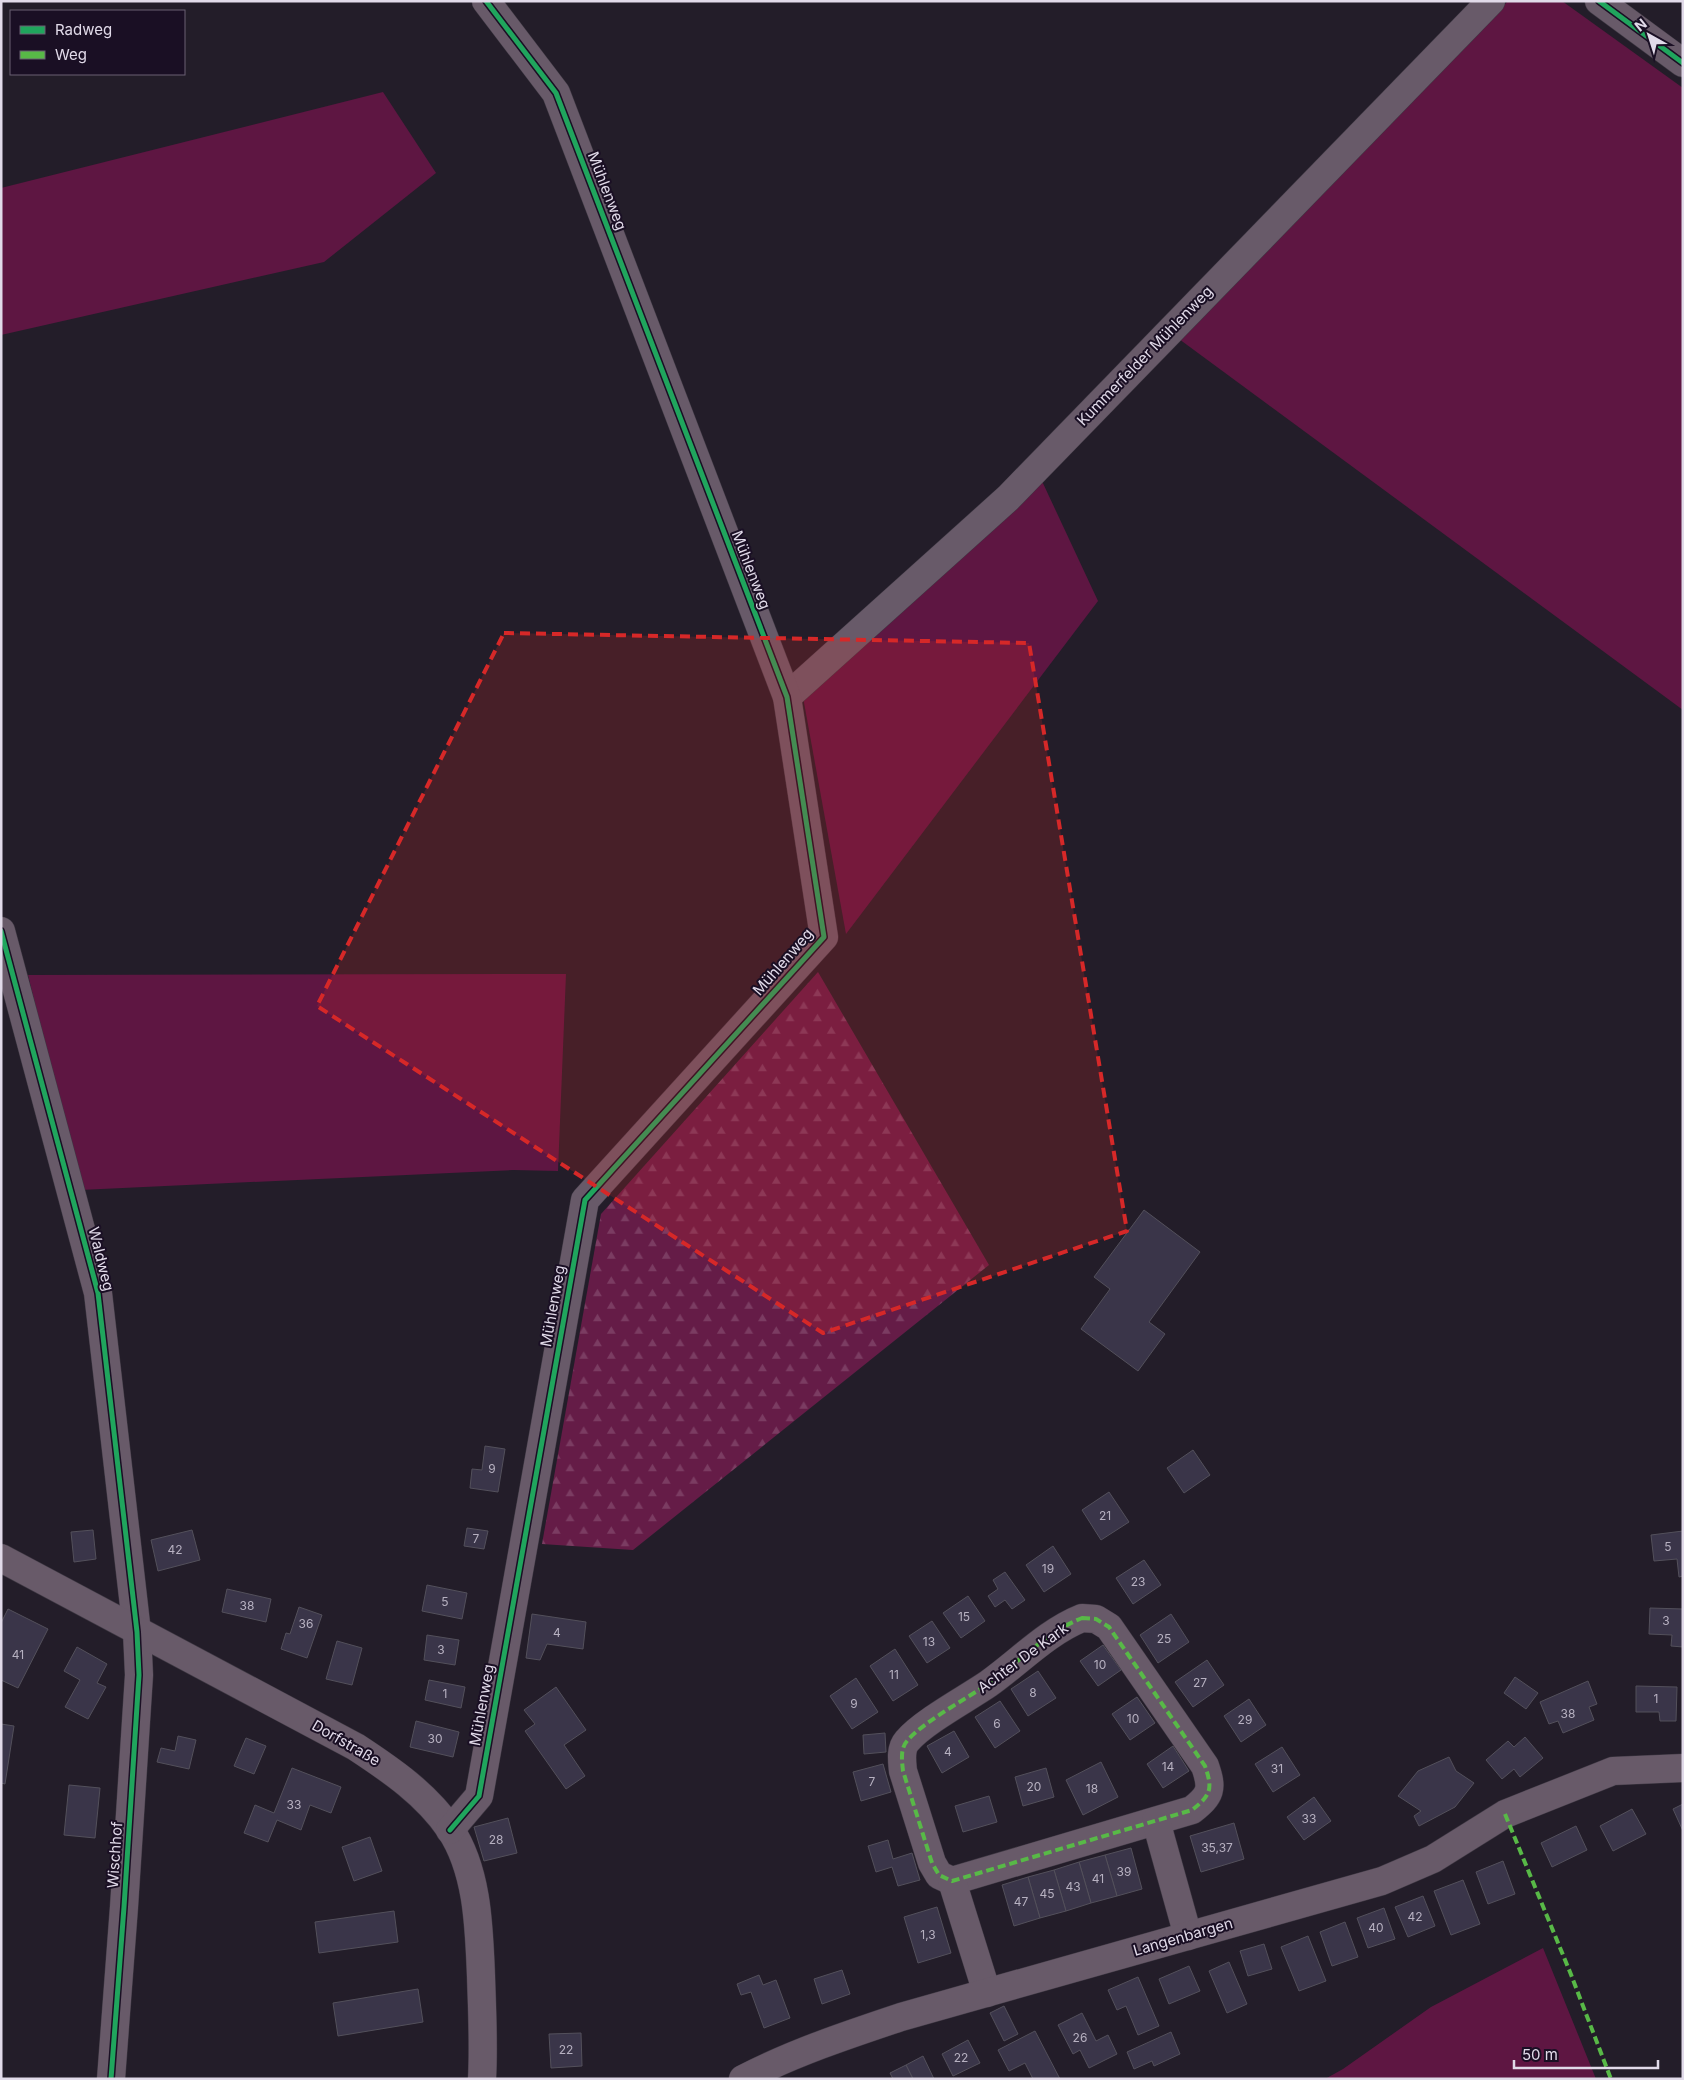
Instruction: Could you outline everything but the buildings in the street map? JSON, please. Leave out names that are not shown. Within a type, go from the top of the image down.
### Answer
[{"type":"street","name":"Mühlenweg","points":[[450,1830],[479,1796],[585,1200],[824,937],[786,698],[556,93],[486,1]]},
{"type":"street","name":"Kummerfelder Mühlenweg","points":[[786,698],[1008,498],[1491,1]]},
{"type":"street","points":[[1599,1],[1683,63]]},
{"type":"street","name":"Waldweg","points":[[1,931],[98,1293],[137,1632]]},
{"type":"street","name":"Dorfstraße","points":[[1,1558],[356,1747],[390,1769],[423,1797],[450,1830],[466,1863],[478,1910],[484,2045],[482,2079]]},
{"type":"street","name":"Achter De Kark","points":[[1082,1618],[1096,1618],[1109,1627],[1205,1766],[1211,1782],[1207,1798],[1192,1810],[1156,1821],[952,1881],[939,1875],[932,1863],[903,1771],[901,1756],[905,1743],[917,1732],[990,1682],[1067,1624],[1082,1618]]},
{"type":"street","name":"Wischhof","points":[[111,2079],[139,1675],[137,1632]]},
{"type":"street","name":"Langenbargen","points":[[742,2079],[771,2064],[829,2041],[901,2017],[1382,1881],[1433,1859],[1505,1814],[1613,1771],[1683,1768]]},
{"type":"street","points":[[1156,1821],[1188,1936]]},
{"type":"street","points":[[952,1881],[987,1993]]},
{"type":"highlighted area","points":[[504,633],[1029,643],[1127,1231],[823,1333],[317,1006]]},
{"type":"shaded area","points":[[1508,1],[1562,1],[1683,88],[1683,710],[1179,339]]},
{"type":"shaded area","points":[[383,92],[436,173],[324,262],[1,335],[1,188]]},
{"type":"shaded area","points":[[1041,479],[1098,601],[846,934],[803,697]]},
{"type":"shaded area","points":[[566,974],[558,1171],[513,1170],[80,1190],[28,975]]},
{"type":"shaded area","points":[[1543,1948],[1596,2079],[1325,2079],[1343,2069],[1431,2007]]},
{"type":"green space","points":[[818,972],[989,1265],[633,1550],[542,1544],[601,1214]]},
{"type":"marked path","points":[[1082,1618],[1096,1619],[1109,1627],[1205,1766],[1209,1780],[1207,1796],[1192,1810],[952,1881],[939,1875],[932,1863],[903,1771],[902,1755],[905,1744],[923,1726],[988,1684],[1045,1639],[1082,1618]]},
{"type":"marked path","points":[[1505,1814],[1570,1972],[1611,2079]]},
{"type":"cycle path","points":[[450,1830],[479,1796],[585,1200],[824,937],[787,697],[556,93],[486,1]]},
{"type":"cycle path","points":[[1599,1],[1683,63]]},
{"type":"cycle path","points":[[1,931],[98,1293],[137,1632],[139,1675],[111,2079]]}]
